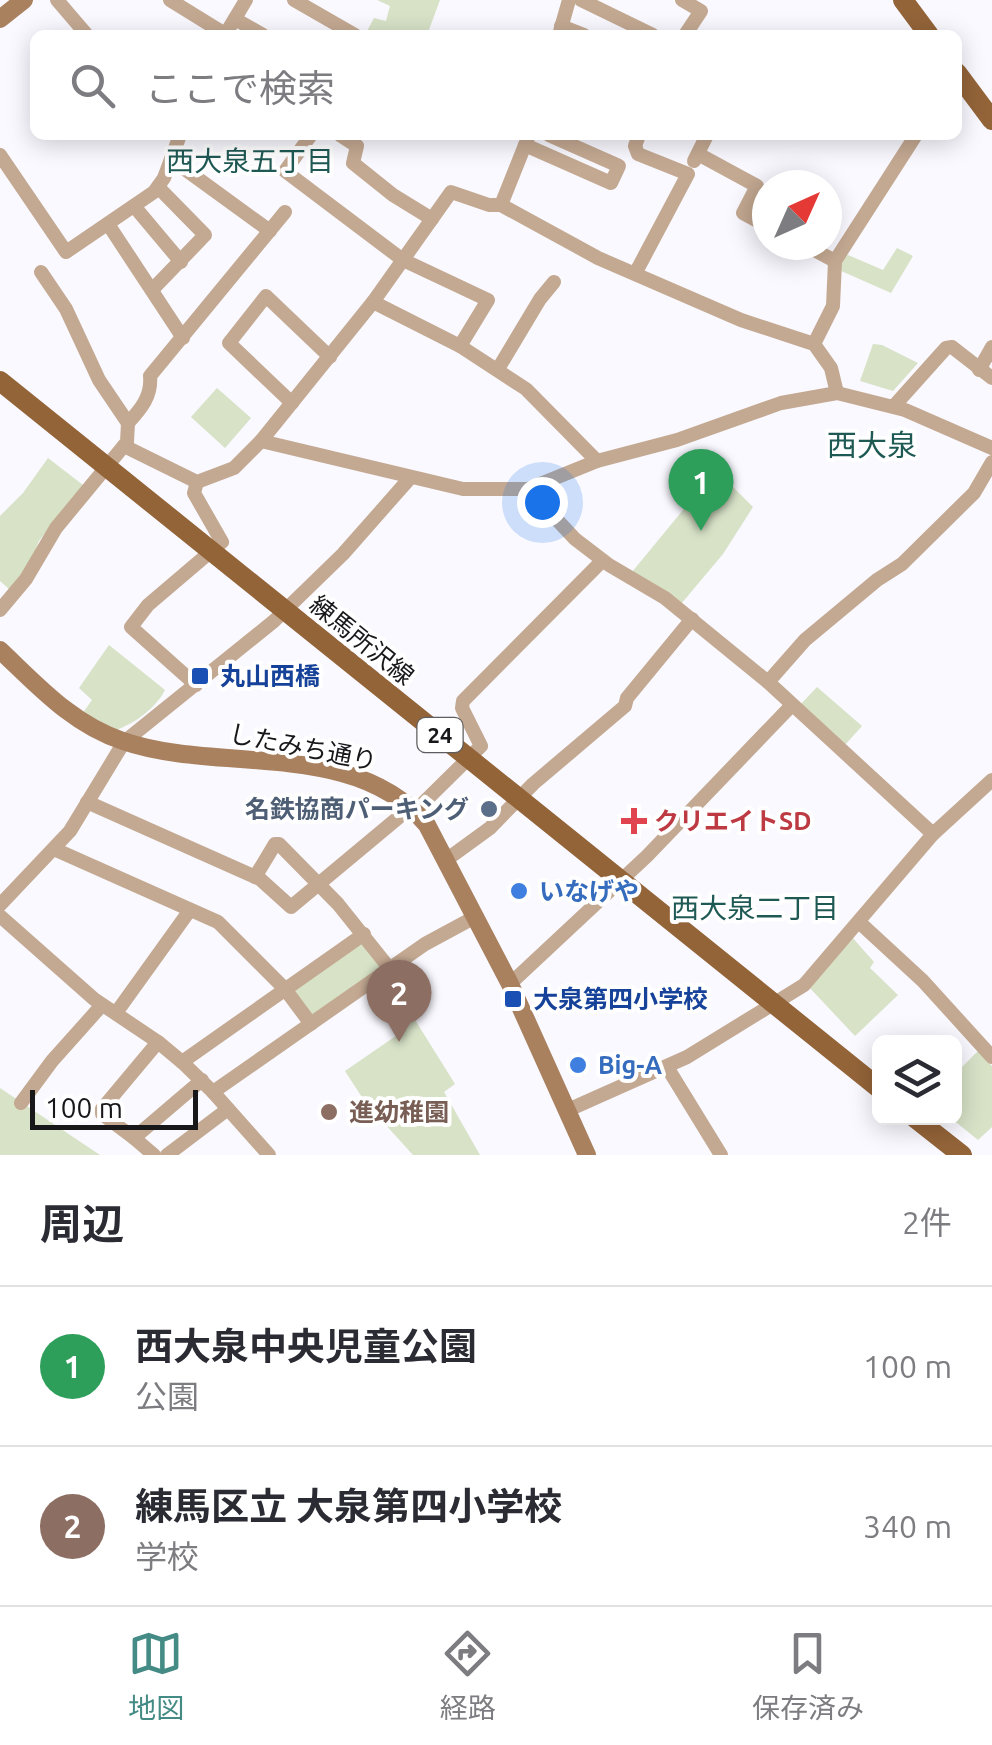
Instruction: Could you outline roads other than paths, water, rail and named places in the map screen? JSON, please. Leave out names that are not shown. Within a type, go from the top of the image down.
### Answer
[{"type":"main road","points":[[903,0],[924,30]]},
{"type":"main road","points":[[962,81],[992,120]]},
{"type":"main road","name":"練馬所沢線","points":[[0,381],[872,1083]]},
{"type":"main road","points":[[924,1125],[962,1155]]},
{"type":"street","points":[[0,19],[24,0]]},
{"type":"street","points":[[57,0],[83,30]]},
{"type":"street","points":[[170,0],[219,30]]},
{"type":"street","points":[[227,30],[246,0]]},
{"type":"street","points":[[294,0],[342,30]]},
{"type":"street","points":[[560,30],[569,0]]},
{"type":"street","points":[[582,0],[601,4],[645,30]]},
{"type":"street","points":[[682,0],[701,11],[688,30]]},
{"type":"street","points":[[234,18],[255,30]]},
{"type":"street","points":[[0,154],[66,252],[158,187],[178,140]]},
{"type":"street","points":[[307,140],[285,171],[403,260],[488,300],[460,346]]},
{"type":"street","points":[[348,140],[357,146],[353,163],[432,219]]},
{"type":"street","points":[[502,205],[527,140],[611,184],[618,166],[559,140]]},
{"type":"street","points":[[637,140],[638,154],[688,174]]},
{"type":"street","points":[[636,272],[705,140]]},
{"type":"street","points":[[842,248],[913,140]]},
{"type":"street","points":[[698,154],[752,183]]},
{"type":"street","points":[[171,160],[270,231]]},
{"type":"street","points":[[152,290],[205,236],[158,187]]},
{"type":"street","points":[[124,446],[197,482],[234,468],[261,441],[373,302],[451,192],[488,205],[502,205],[598,258],[740,320],[814,344],[832,368],[837,392]]},
{"type":"street","points":[[752,195],[742,213],[752,218]]},
{"type":"street","points":[[134,206],[181,262]]},
{"type":"street","points":[[0,610],[26,580],[56,528],[124,446],[128,423],[143,408],[151,386],[150,376],[284,212]]},
{"type":"street","points":[[108,224],[183,338]]},
{"type":"street","points":[[814,344],[833,306],[835,260]]},
{"type":"street","points":[[41,272],[66,308],[99,380],[128,423]]},
{"type":"street","points":[[498,369],[554,282]]},
{"type":"street","points":[[292,403],[229,343],[266,296],[330,356]]},
{"type":"street","points":[[373,302],[498,369],[526,389],[597,460]]},
{"type":"street","points":[[894,406],[946,348],[952,347],[986,374],[992,347]]},
{"type":"street","points":[[261,441],[463,489],[528,489],[597,460],[677,440],[781,403],[837,392],[894,406],[992,448]]},
{"type":"street","points":[[768,682],[811,635],[902,564],[974,493],[992,462]]},
{"type":"street","points":[[0,904],[70,831],[124,742],[286,610],[343,554],[410,478]]},
{"type":"street","points":[[196,685],[131,627],[148,605],[222,539],[194,492],[197,482]]},
{"type":"street","points":[[528,489],[574,539],[602,561],[665,598],[768,682],[933,834]]},
{"type":"street","points":[[87,802],[255,877],[291,907],[413,809],[468,759],[481,744],[462,708],[463,702],[602,561]]},
{"type":"street","points":[[446,860],[490,828],[625,706],[627,698],[692,619]]},
{"type":"street","name":"したみち通り","points":[[2,656],[76,719],[124,742],[359,778],[380,785],[413,809],[446,860],[510,984],[588,1155]]},
{"type":"street","points":[[510,984],[621,882],[792,705]]},
{"type":"street","points":[[568,1110],[667,1066],[804,985],[933,834],[992,780]]},
{"type":"street","points":[[255,877],[277,843],[318,882],[390,969]]},
{"type":"street","points":[[54,849],[218,922],[285,989],[311,1024]]},
{"type":"street","points":[[116,1013],[190,910]]},
{"type":"street","points":[[0,916],[102,1004],[182,1062],[268,1155]]},
{"type":"street","points":[[134,1138],[208,1086],[311,1024],[425,944],[475,916]]},
{"type":"street","points":[[859,922],[923,981],[992,1056]]},
{"type":"street","points":[[182,1062],[364,934]]},
{"type":"street","points":[[21,1103],[102,1004]]},
{"type":"street","points":[[154,1155],[102,1114],[102,1109],[158,1042]]},
{"type":"street","points":[[667,1066],[721,1155]]},
{"type":"street","points":[[167,1155],[228,1109]]},
{"type":"place","name":"西大泉中央児童公園","points":[[701,531]]},
{"type":"place","name":"丸山西橋","points":[[200,676]]},
{"type":"place","name":"名鉄協商パーキング","points":[[489,809]]},
{"type":"place","name":"クリエイトSD","points":[[634,821]]},
{"type":"place","name":"いなげや","points":[[519,891]]},
{"type":"place","name":"大泉第四小学校","points":[[513,999]]},
{"type":"place","name":"練馬区立 大泉第四小学校","points":[[399,1042]]},
{"type":"place","name":"Big-A","points":[[578,1065]]},
{"type":"place","name":"進幼稚園","points":[[329,1112]]},
{"type":"district","name":"西大泉五丁目","points":[[250,161]]},
{"type":"district","name":"西大泉","points":[[872,446]]},
{"type":"district","name":"西大泉二丁目","points":[[755,908]]}]
